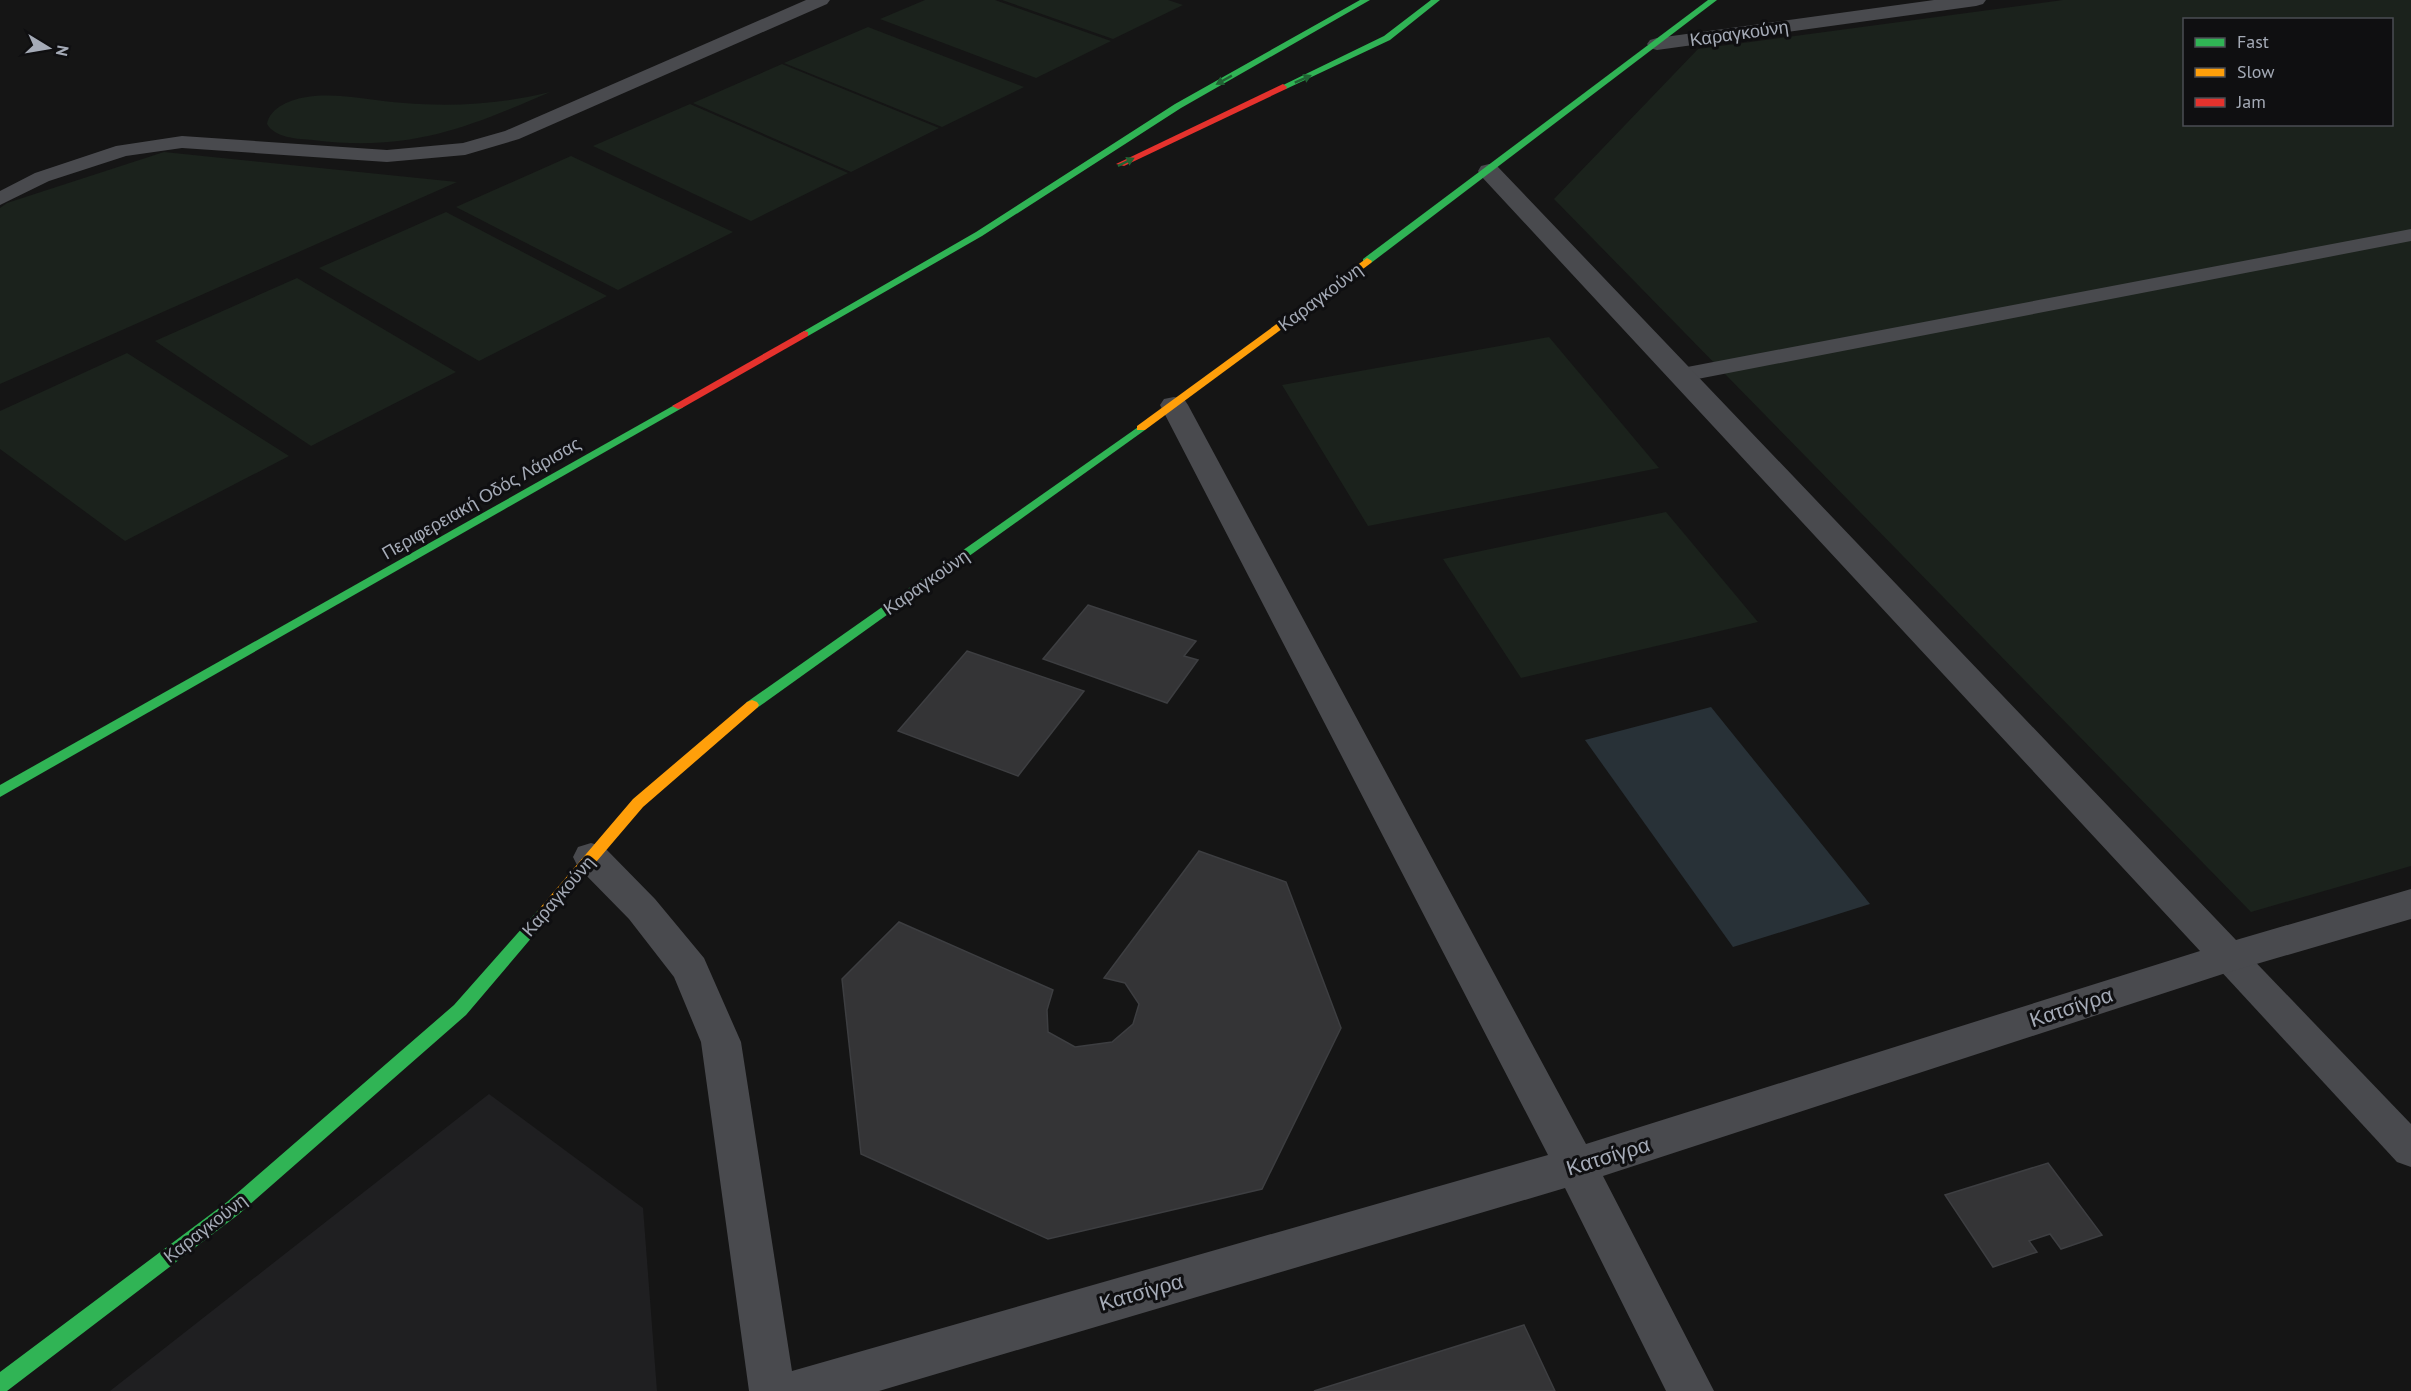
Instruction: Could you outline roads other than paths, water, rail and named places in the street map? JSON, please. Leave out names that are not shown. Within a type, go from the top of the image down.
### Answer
[{"type":"main road","points":[[980,234],[1178,106],[1366,0]]},
{"type":"main road","points":[[1105,172],[1387,38],[1436,0]]},
{"type":"main road","points":[[1657,44],[1713,0]]},
{"type":"main road","name":"Καραγκούνη","points":[[0,1384],[233,1208],[460,1010],[638,803],[740,714],[1174,405],[1657,44]]},
{"type":"main road","points":[[980,234],[1084,183]]},
{"type":"main road","name":"Περιφερειακή Οδός Λάρισας","points":[[0,792],[980,234]]},
{"type":"street","name":"Καραγκούνη","points":[[1657,44],[1976,0]]},
{"type":"street","points":[[1489,171],[2229,957]]},
{"type":"street","points":[[1174,405],[1576,1166],[1691,1391]]},
{"type":"street","points":[[591,857],[642,909],[690,969],[721,1042],[772,1391]]},
{"type":"street","name":"Κατσίγρα","points":[[800,1391],[1576,1166],[2229,957],[2411,904]]},
{"type":"lane","points":[[0,199],[42,177],[123,150],[182,142],[387,156],[465,148],[512,135],[821,0]]},
{"type":"lane","points":[[1682,375],[2411,235]]},
{"type":"lane","points":[[2229,957],[2411,1150]]}]
